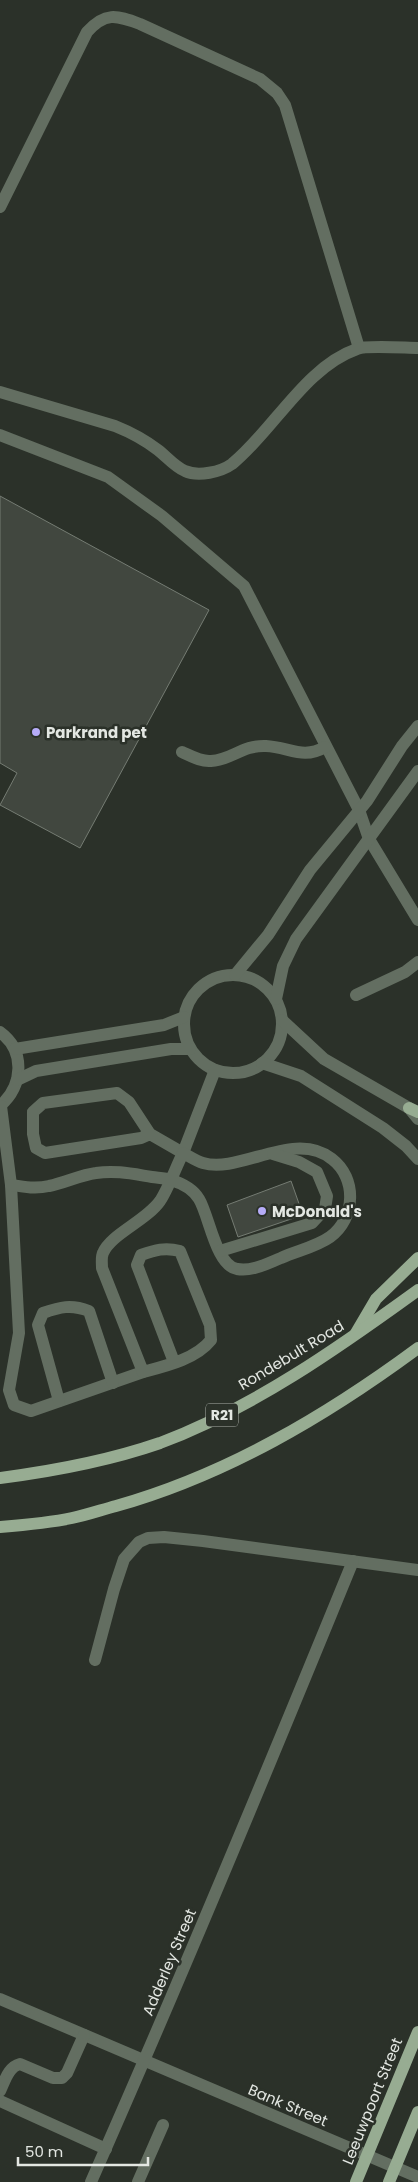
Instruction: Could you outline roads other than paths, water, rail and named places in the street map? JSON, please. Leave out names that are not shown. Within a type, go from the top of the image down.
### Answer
[{"type":"main road","points":[[355,1335],[376,1300],[418,1258]]},
{"type":"main road","name":"Rondebult Road","points":[[0,1478],[87,1464],[160,1442],[223,1414],[305,1369],[418,1290]]},
{"type":"main road","points":[[0,1527],[72,1518],[173,1488],[253,1452],[316,1417],[380,1376],[418,1348]]},
{"type":"main road","name":"Leeuwpoort Street","points":[[356,2182],[418,2032]]},
{"type":"main road","points":[[389,2182],[418,2112]]},
{"type":"street","points":[[0,207],[87,32],[96,22],[108,16],[140,24],[260,80],[277,93],[285,105],[359,348]]},
{"type":"street","points":[[0,392],[123,429],[156,448],[185,471],[204,473],[217,471],[231,465],[290,400],[317,375],[342,356],[359,348],[418,348]]},
{"type":"street","points":[[0,435],[108,478],[162,516],[244,586],[359,810],[369,839],[418,920]]},
{"type":"street","points":[[235,975],[268,935],[310,870],[359,810],[386,773],[402,746],[418,726]]},
{"type":"street","points":[[182,752],[200,760],[211,762],[248,747],[266,746],[304,754],[314,754],[325,747]]},
{"type":"street","points":[[276,999],[283,966],[296,939],[418,771]]},
{"type":"street","points":[[356,995],[405,972],[418,962]]},
{"type":"street","points":[[235,975],[251,978],[261,983],[276,999],[282,1020],[279,1042],[274,1052],[262,1063],[248,1071],[237,1074],[215,1070],[205,1065],[190,1049],[184,1028],[184,1017],[192,996],[199,988],[218,976],[235,975]]},
{"type":"street","points":[[15,1050],[164,1025],[184,1017]]},
{"type":"street","points":[[282,1020],[324,1059],[413,1110],[418,1119]]},
{"type":"street","points":[[0,1032],[15,1050],[19,1070],[17,1080],[8,1099],[0,1106],[11,1185],[19,1333],[9,1390],[14,1405],[30,1411],[174,1362],[203,1350],[211,1340],[210,1325],[180,1250],[169,1248],[141,1256],[137,1265],[174,1362]]},
{"type":"street","points":[[17,1080],[36,1071],[171,1049],[190,1049]]},
{"type":"street","points":[[262,1063],[301,1076],[383,1128],[406,1146],[418,1160]]},
{"type":"street","points":[[143,1372],[102,1268],[102,1254],[108,1244],[144,1219],[160,1201],[183,1152],[215,1070]]},
{"type":"street","points":[[11,1185],[32,1188],[49,1186],[96,1173],[121,1172],[170,1179],[189,1188],[199,1198],[220,1251],[231,1267],[239,1270],[256,1267],[319,1242],[331,1236],[343,1222],[351,1196],[350,1184],[344,1171],[332,1158],[319,1152],[304,1148],[270,1153],[218,1165],[203,1163],[150,1134],[129,1102],[117,1093],[43,1103],[33,1112],[33,1134],[36,1148],[45,1154],[141,1138],[150,1134]]},
{"type":"street","points":[[220,1251],[312,1224],[325,1209],[327,1196],[317,1172],[299,1162],[270,1153]]},
{"type":"street","points":[[59,1401],[38,1325],[43,1312],[62,1306],[76,1306],[89,1311],[113,1383]]},
{"type":"street","points":[[95,1660],[124,1559],[139,1542],[148,1538],[164,1537],[203,1541],[418,1570]]},
{"type":"street","name":"Adderley Street","points":[[91,2182],[145,2062],[353,1561]]},
{"type":"street","name":"Bank Street","points":[[0,1999],[418,2177]]},
{"type":"street","points":[[0,2091],[10,2070],[20,2064],[53,2078],[62,2078],[67,2074],[84,2035]]},
{"type":"street","points":[[0,2101],[106,2149]]},
{"type":"street","points":[[138,2182],[162,2125]]},
{"type":"place","name":"Parkrand pet","points":[[36,732]]},
{"type":"place","name":"McDonald's","points":[[262,1211]]}]
